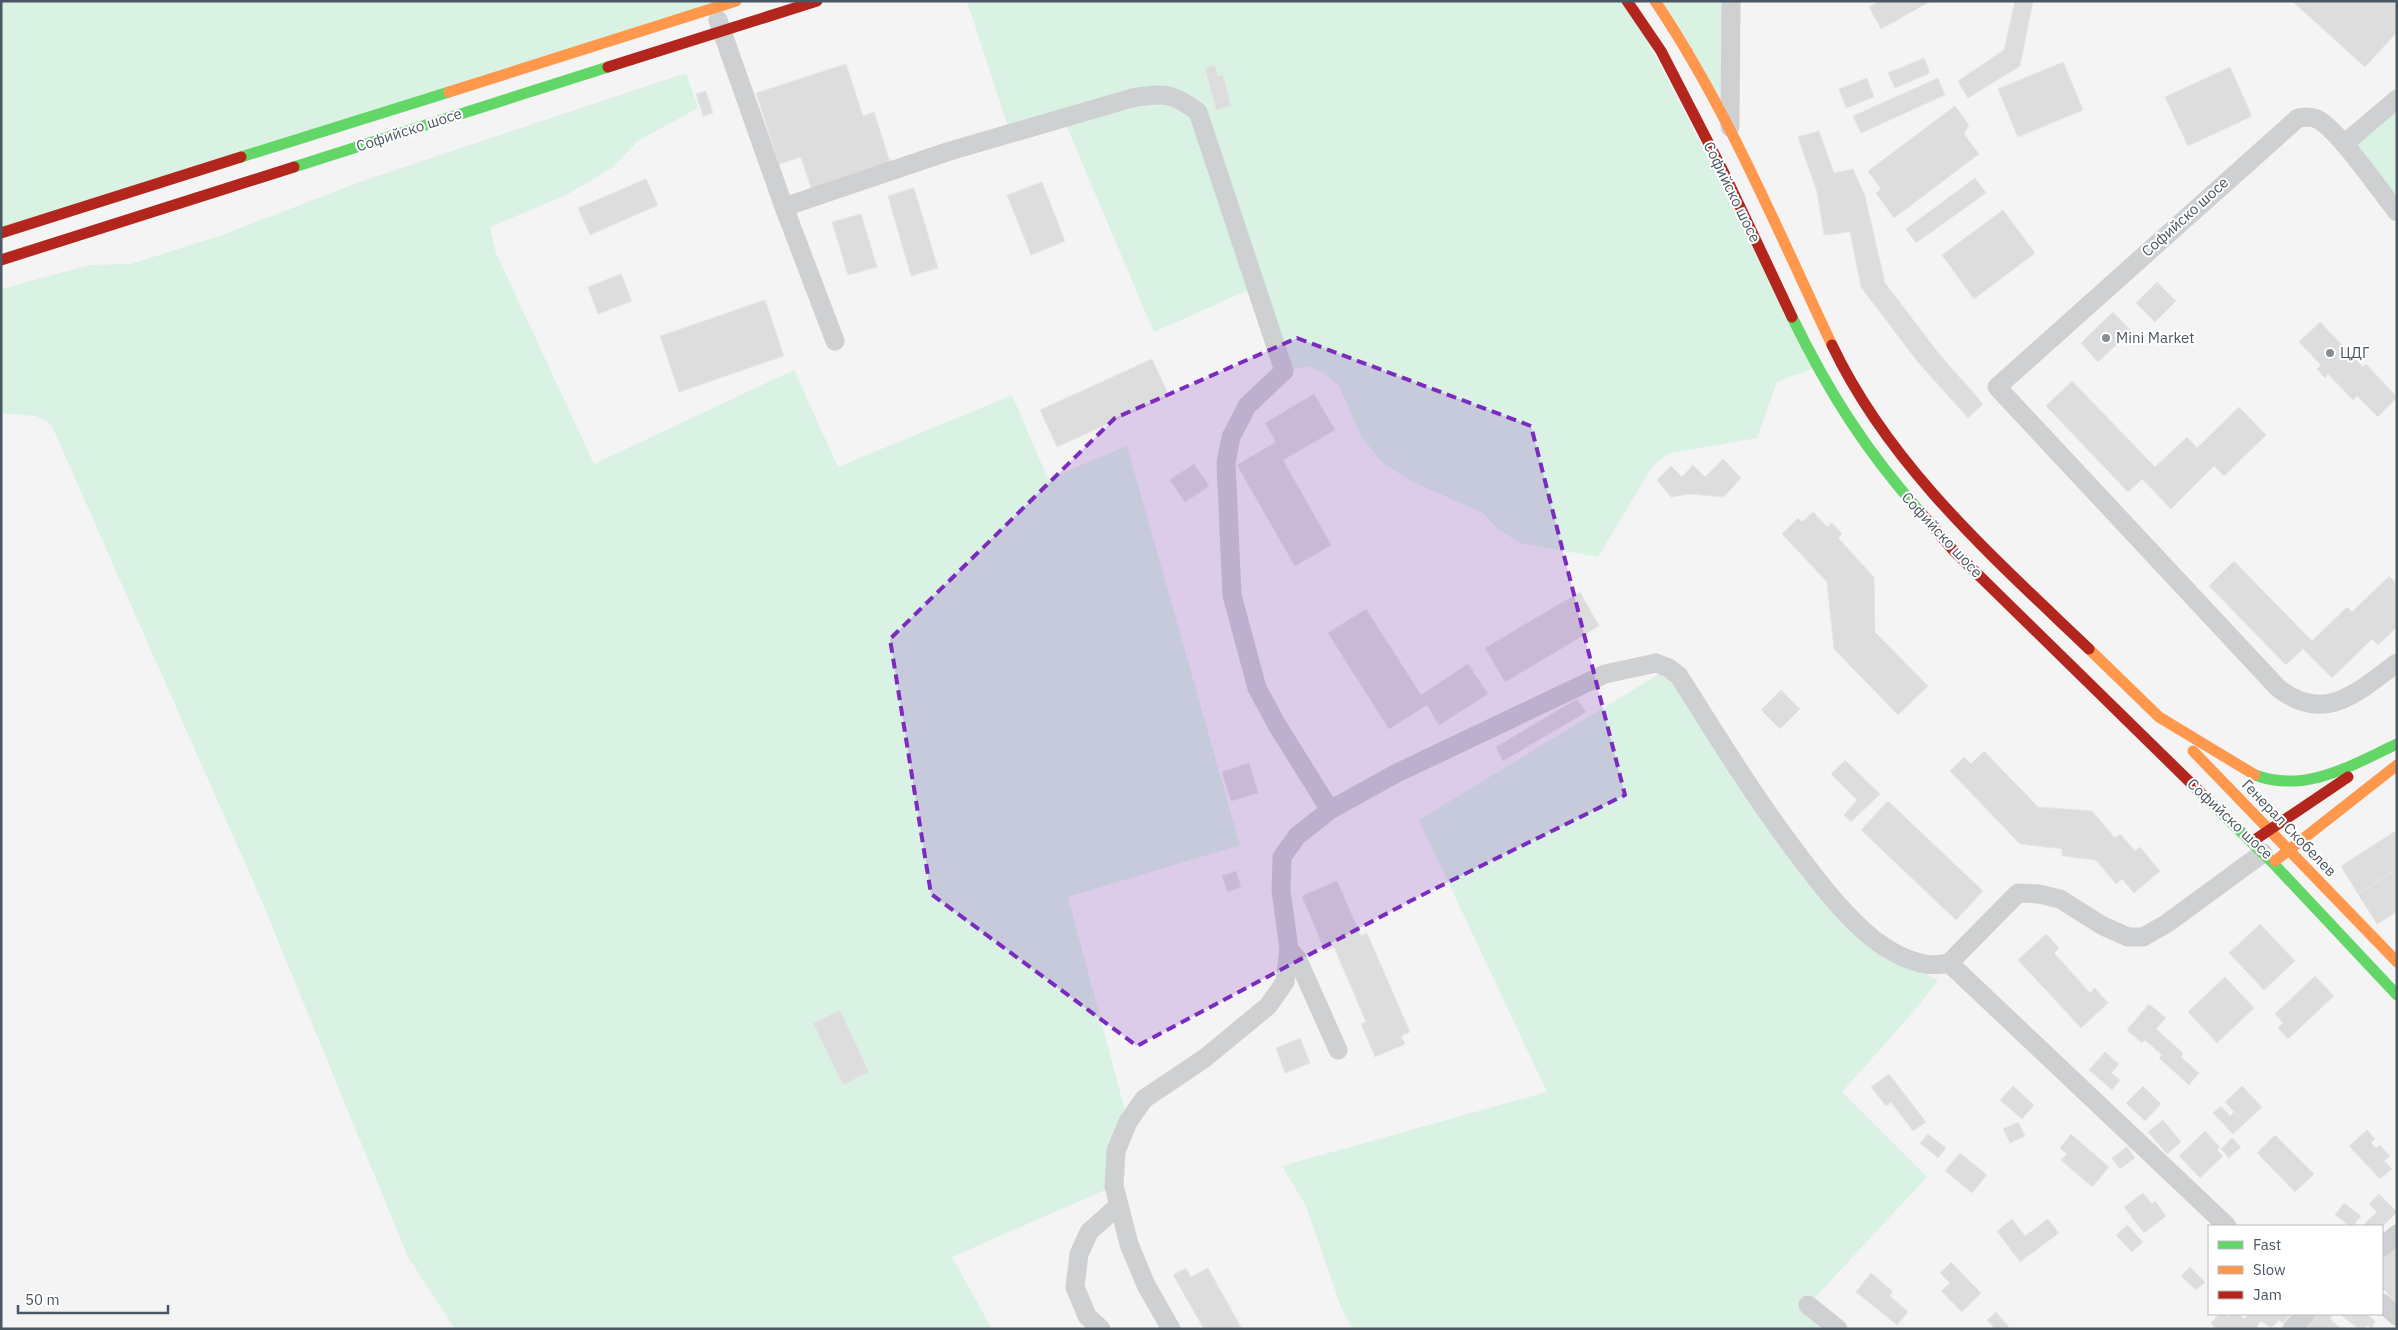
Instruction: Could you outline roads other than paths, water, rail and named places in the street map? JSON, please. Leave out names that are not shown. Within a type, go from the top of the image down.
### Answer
[{"type":"main road","name":"Софийско шосе","points":[[1,233],[736,1]]},
{"type":"main road","name":"Софийско шосе","points":[[1,260],[817,1]]},
{"type":"main road","name":"Софийско шосе","points":[[1627,1],[1661,51],[1718,162],[1816,367],[1848,421],[1887,475],[1954,550],[2262,853],[2289,850],[2397,765]]},
{"type":"main road","name":"Софийско шосе","points":[[1655,1],[1683,43],[1730,130],[1839,359],[1873,417],[1897,452],[1972,536],[2159,716],[2248,773],[2271,780],[2317,779],[2397,745]]},
{"type":"main road","name":"Генерал Скобелев","points":[[2159,716],[2397,962]]},
{"type":"main road","points":[[2397,745],[2270,830],[2262,853],[2397,995]]},
{"type":"street","points":[[1730,130],[1732,1]]},
{"type":"street","points":[[713,7],[784,208],[835,341]]},
{"type":"street","points":[[784,208],[950,151],[1132,98],[1161,93],[1183,101],[1198,112],[1284,371],[1247,406],[1231,437],[1226,464],[1232,595],[1258,688],[1277,725],[1330,810]]},
{"type":"street","points":[[2397,99],[2344,144],[2397,212]]},
{"type":"street","name":"Софийско шосе","points":[[2344,144],[2318,119],[2309,117],[2298,118],[1998,387],[2279,689],[2291,698],[2307,704],[2325,705],[2360,690],[2397,663]]},
{"type":"street","points":[[1170,1329],[1146,1285],[1129,1244],[1114,1186],[1116,1151],[1128,1122],[1144,1099],[1205,1058],[1268,1006],[1285,982],[1289,949],[1281,891],[1282,857],[1296,836],[1330,810],[1395,774],[1605,674],[1656,663],[1669,668],[1679,676],[1749,788],[1820,885],[1864,932],[1899,956],[1936,966],[1949,962],[2018,893],[2039,894],[2060,899],[2104,926],[2128,937],[2143,937],[2166,924],[2262,853]]},
{"type":"street","points":[[1289,949],[1298,960],[1338,1050]]},
{"type":"street","points":[[1949,962],[2226,1225]]},
{"type":"street","points":[[1100,1329],[1087,1316],[1075,1288],[1079,1254],[1089,1232],[1119,1205]]},
{"type":"street","points":[[2383,1246],[2397,1234]]},
{"type":"street","points":[[2383,1304],[2397,1316]]},
{"type":"street","points":[[1808,1305],[1838,1329]]},
{"type":"street","points":[[2292,1329],[2304,1315]]},
{"type":"place","name":"Mini Market","points":[[2106,338]]},
{"type":"place","name":"ЦДГ","points":[[2330,353]]}]
